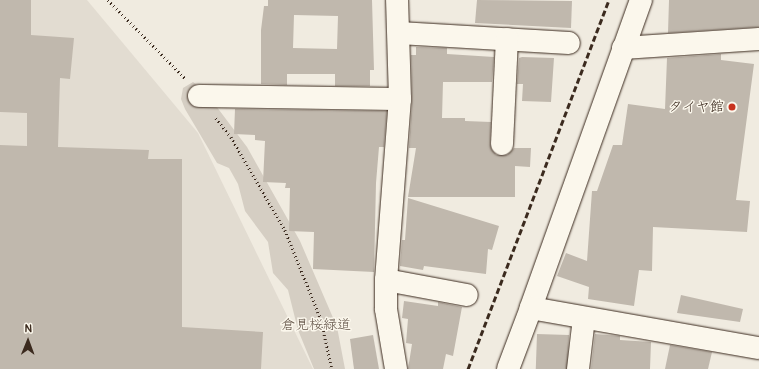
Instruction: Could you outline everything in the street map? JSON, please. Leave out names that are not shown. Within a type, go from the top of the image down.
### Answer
[{"type":"street","points":[[396,369],[386,309],[386,280],[400,99],[397,0]]},
{"type":"street","points":[[508,369],[641,0]]},
{"type":"street","points":[[399,33],[569,44]]},
{"type":"street","points":[[502,144],[507,39]]},
{"type":"street","points":[[623,48],[759,39]]},
{"type":"street","points":[[199,96],[400,99]]},
{"type":"street","points":[[386,280],[467,295]]},
{"type":"street","points":[[531,308],[759,348]]},
{"type":"street","points":[[578,369],[584,318]]},
{"type":"path","points":[[108,0],[179,70],[231,137],[285,230],[321,319],[332,369]]},
{"type":"shaded area","points":[[0,0],[87,0],[198,133],[313,369],[0,369]]},
{"type":"green space","name":"倉見桜緑道","points":[[193,82],[204,90],[247,147],[300,241],[337,327],[345,369],[314,369],[298,330],[288,290],[273,273],[268,242],[245,211],[238,184],[229,168],[217,163],[185,109],[181,99],[183,88]]},
{"type":"building","points":[[0,0],[31,0],[31,35],[74,38],[70,79],[60,78],[58,147],[149,150],[148,159],[182,159],[182,327],[263,332],[261,369],[0,369],[0,145],[27,146],[27,113],[0,112]]},
{"type":"building","points":[[268,0],[372,0],[374,70],[370,70],[370,86],[335,86],[335,74],[287,74],[287,85],[261,84],[261,30],[264,6],[268,6]],"holes":[[[294,15],[338,16],[337,49],[293,48]]]},
{"type":"building","points":[[477,0],[572,1],[571,28],[475,23]]},
{"type":"building","points":[[669,0],[759,0],[759,27],[668,33]]},
{"type":"building","points":[[416,47],[447,48],[447,54],[494,57],[492,82],[443,82],[442,118],[465,118],[465,121],[491,122],[490,144],[496,155],[507,155],[514,148],[531,148],[530,167],[515,166],[515,197],[408,197],[416,148],[409,148],[412,100],[411,55],[416,55]]},
{"type":"building","points":[[721,54],[721,60],[754,64],[736,200],[750,201],[747,232],[653,227],[652,271],[639,270],[634,306],[588,299],[589,287],[557,276],[566,253],[587,261],[592,191],[597,191],[613,145],[622,145],[628,104],[665,109],[667,58]]},
{"type":"building","points":[[519,58],[554,58],[551,102],[522,101],[523,84],[517,84]]},
{"type":"building","points":[[235,109],[387,111],[384,147],[379,147],[376,183],[374,272],[313,269],[314,232],[289,231],[290,188],[285,188],[286,183],[263,182],[265,141],[255,140],[255,135],[234,134]]},
{"type":"building","points":[[408,198],[499,226],[492,250],[488,249],[486,274],[424,266],[423,270],[400,266],[402,240],[405,240]]},
{"type":"building","points":[[681,295],[743,309],[740,322],[677,313]]},
{"type":"building","points":[[404,301],[438,306],[438,302],[462,307],[453,356],[446,354],[443,369],[408,369],[412,344],[406,343],[408,319],[402,318]]},
{"type":"building","points":[[537,334],[569,335],[568,369],[536,369]]},
{"type":"building","points":[[595,334],[620,336],[620,340],[651,342],[650,369],[591,369]]},
{"type":"building","points":[[373,335],[379,369],[354,369],[350,339]]},
{"type":"building","points":[[670,345],[712,352],[708,369],[665,369]]},
{"type":"railway","points":[[468,369],[609,0]]},
{"type":"place","name":"タイヤ館","points":[[732,107]]}]
